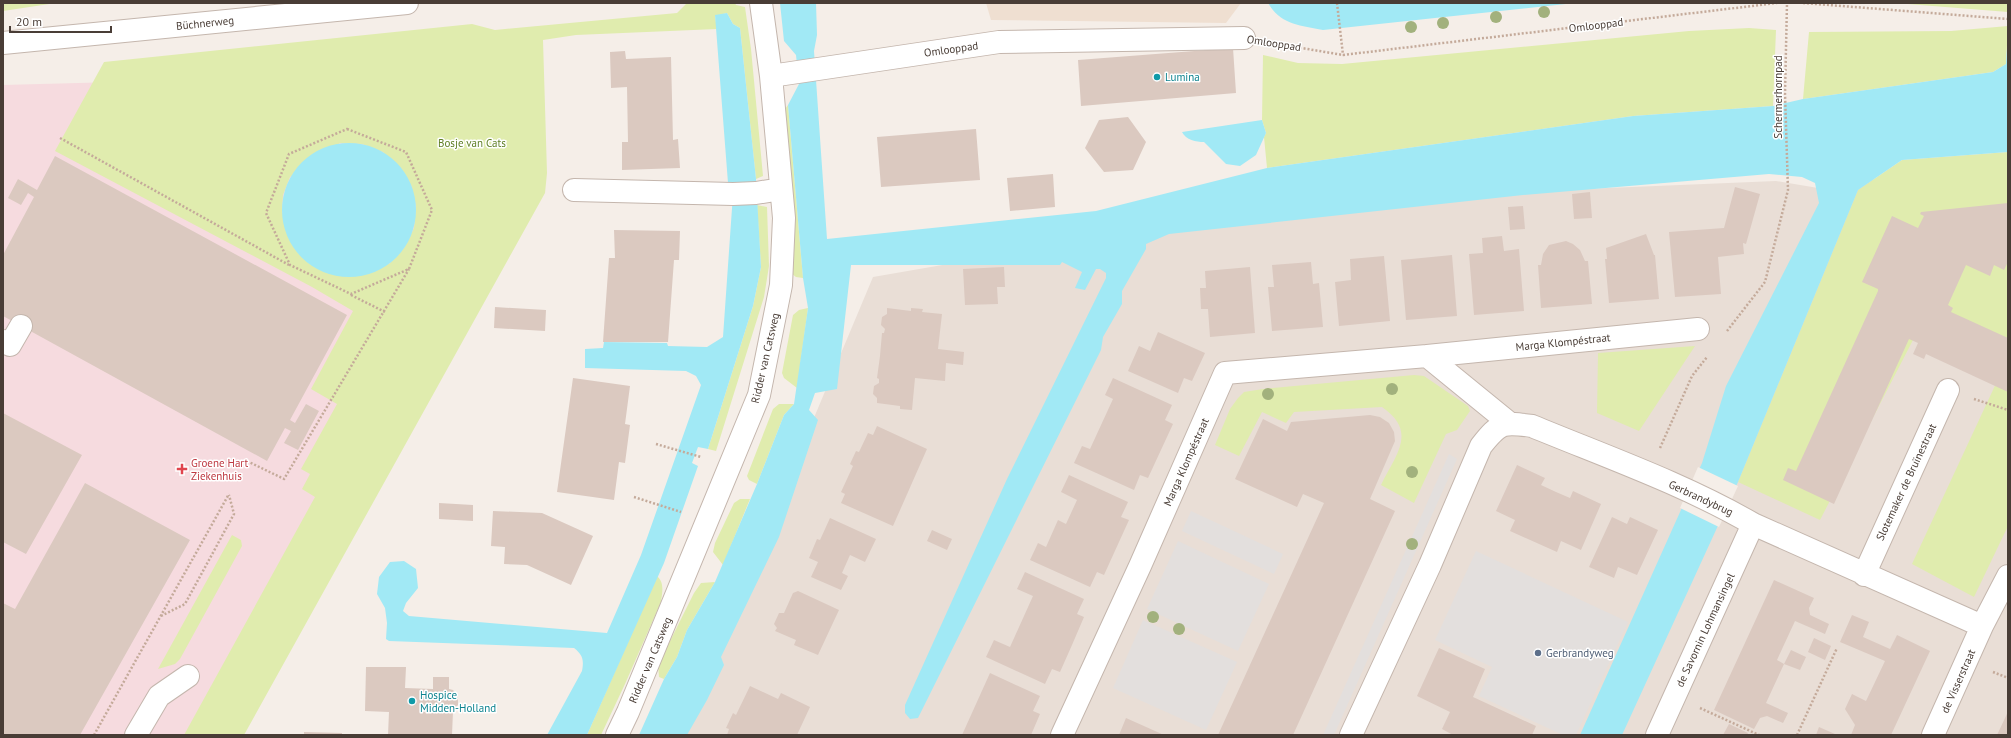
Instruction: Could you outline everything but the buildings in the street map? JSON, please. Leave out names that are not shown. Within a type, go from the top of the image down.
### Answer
[{"type":"street","name":"Büchnerweg","points":[[3,43],[407,3]]},
{"type":"street","name":"Ridder van Catsweg","points":[[617,735],[628,712],[759,396],[781,285],[784,218],[781,189],[778,75],[761,3]]},
{"type":"street","name":"Omlooppad","points":[[778,75],[820,67],[999,42],[1244,38]]},
{"type":"street","points":[[574,190],[733,194],[756,193],[781,189]]},
{"type":"street","points":[[7,343],[21,326]]},
{"type":"street","name":"Marga Klompéstraat","points":[[1062,735],[1140,566],[1225,373],[1427,356],[1698,329]]},
{"type":"street","points":[[1351,735],[1430,565],[1481,446],[1493,431],[1508,422],[1427,356]]},
{"type":"street","name":"Slotemaker de Bruïnestraat","points":[[1864,575],[1948,390]]},
{"type":"street","name":"Gerbrandybrug","points":[[1508,422],[1532,426],[1681,487],[1730,510],[1753,524]]},
{"type":"street","points":[[1753,524],[1864,575],[1982,626]]},
{"type":"street","name":"de Savornin Lohmansingel","points":[[1656,735],[1753,524]]},
{"type":"street","name":"de Visserstraat","points":[[1933,735],[1982,626],[2008,576]]},
{"type":"street","points":[[136,735],[159,696],[188,676]]},
{"type":"path","points":[[1337,3],[1343,55]]},
{"type":"path","name":"Omlooppad","points":[[1244,38],[1343,55],[1776,3]]},
{"type":"path","name":"Schermerhornpad","points":[[1787,3],[1785,93],[1788,190]]},
{"type":"path","points":[[1803,3],[2008,18]]},
{"type":"path","points":[[247,461],[284,479],[385,312],[409,269],[432,210],[406,152],[347,128],[289,154],[266,213],[290,265]]},
{"type":"path","points":[[60,138],[290,265],[385,312]]},
{"type":"path","points":[[351,294],[409,269]]},
{"type":"path","points":[[1948,390],[2008,410]]},
{"type":"path","points":[[656,444],[695,455]]},
{"type":"path","points":[[94,735],[229,494],[234,514],[185,604],[161,616]]},
{"type":"path","points":[[634,497],[682,512]]},
{"type":"path","points":[[1797,735],[1837,648]]},
{"type":"path","points":[[1674,696],[1759,735]]},
{"type":"shaded area","points":[[986,3],[1241,3],[1226,23],[991,20]]},
{"type":"shaded area","name":"Groene Hart Ziekenhuis","points":[[496,72],[222,735],[3,735],[3,85]]},
{"type":"shaded area","points":[[2008,158],[2008,735],[681,735],[873,277],[1318,200],[1776,181],[1818,188]]},
{"type":"shaded area","points":[[1449,454],[1457,459],[1334,735],[1323,735]]},
{"type":"shaded area","points":[[1191,511],[1283,554],[1274,574],[1182,531]]},
{"type":"shaded area","points":[[1178,541],[1269,584],[1238,651],[1147,609]]},
{"type":"shaded area","name":"Gerbrandyweg","points":[[1476,551],[1628,622],[1576,735],[1563,735],[1479,696],[1492,667],[1435,640]]},
{"type":"shaded area","points":[[1143,620],[1237,662],[1206,730],[1113,688]]},
{"type":"green space","points":[[3,3],[56,3],[3,11]]},
{"type":"green space","name":"Bosje van Cats","points":[[735,3],[736,5],[745,7],[751,49],[763,176],[756,179],[740,28],[733,24],[727,13],[715,16],[717,29],[576,35],[543,40],[547,173],[545,193],[244,735],[184,735],[315,497],[302,489],[310,474],[301,469],[337,404],[311,389],[353,311],[312,287],[55,151],[104,62],[472,24],[495,30],[677,13],[686,4]],"holes":[[[340,143],[362,144],[383,152],[411,185],[416,206],[414,228],[404,248],[389,264],[282,213],[283,195],[290,177]]]},
{"type":"green space","points":[[1895,3],[2008,3],[2008,12]]},
{"type":"green space","points":[[2008,26],[2006,64],[1993,72],[1803,99],[1809,32],[1951,31]]},
{"type":"green space","points":[[1749,28],[1776,30],[1773,106],[1633,116],[1267,168],[1264,137],[1266,133],[1262,120],[1263,55],[1298,63],[1342,64],[1689,31]]},
{"type":"green space","points":[[788,105],[803,278],[796,277],[792,274],[783,112]]},
{"type":"green space","points":[[2008,152],[2008,526],[1974,597],[1912,564],[1999,377],[1913,340],[1820,520],[1738,482],[1858,190],[1902,160]]},
{"type":"green space","points":[[757,205],[767,207],[769,266],[764,297],[716,451],[708,449],[753,306],[761,267]]},
{"type":"green space","points":[[808,308],[797,388],[784,378],[782,373],[793,315],[799,310]]},
{"type":"green space","points":[[1695,346],[1639,431],[1597,413],[1598,353]]},
{"type":"green space","points":[[1414,375],[1424,376],[1468,406],[1470,411],[1457,430],[1446,434],[1414,503],[1381,485],[1401,444],[1399,425],[1393,416],[1382,407],[1294,412],[1286,423],[1262,412],[1239,456],[1215,445],[1230,409],[1244,392]]},
{"type":"green space","points":[[779,404],[794,404],[784,415],[757,484],[749,480],[747,476],[773,409]]},
{"type":"green space","points":[[740,499],[750,499],[723,565],[713,552],[715,543],[734,503]]},
{"type":"green space","points":[[232,535],[241,540],[242,546],[180,659],[175,664],[158,669]]},
{"type":"green space","points":[[657,576],[662,585],[661,602],[625,684],[601,735],[587,735]]},
{"type":"green space","points":[[715,582],[687,630],[677,657],[664,679],[659,677],[658,665],[694,593],[701,583]]},
{"type":"water","points":[[780,3],[816,3],[817,35],[814,51],[827,239],[1096,211],[1267,168],[1633,116],[1773,106],[1803,99],[1993,72],[2006,64],[2008,33],[2008,152],[1902,160],[1858,190],[1738,482],[1622,735],[1580,735],[1702,463],[1726,386],[1819,203],[1815,183],[1802,177],[1769,174],[1523,195],[1169,234],[1146,244],[1146,249],[1122,291],[1122,304],[1103,337],[1101,350],[918,718],[910,719],[905,713],[905,705],[1007,479],[1106,278],[1106,273],[1100,269],[1096,269],[1085,290],[1075,288],[1082,272],[1062,262],[1060,265],[851,265],[837,389],[815,393],[809,410],[818,420],[779,537],[721,657],[724,665],[707,700],[687,735],[639,735],[664,679],[677,657],[687,630],[715,582],[757,484],[784,415],[794,404],[808,308],[803,278],[788,105],[799,84],[796,55],[784,41]]},
{"type":"water","points":[[1268,3],[1575,3],[1323,30],[1299,25],[1285,20],[1273,10]]},
{"type":"water","points":[[727,13],[733,24],[740,28],[756,179],[761,267],[753,306],[708,449],[698,447],[692,463],[698,466],[664,563],[587,735],[547,735],[582,671],[583,664],[581,655],[574,648],[389,641],[386,639],[387,623],[385,608],[377,594],[379,577],[390,562],[404,561],[416,569],[418,588],[406,603],[403,611],[409,616],[607,633],[641,555],[701,385],[696,376],[686,371],[585,368],[585,349],[603,348],[604,342],[667,343],[668,346],[707,347],[723,337],[733,194],[728,183],[715,15]]},
{"type":"water","points":[[1262,120],[1266,133],[1256,155],[1240,166],[1226,164],[1204,142],[1192,140],[1186,137],[1182,132]]},
{"type":"water","points":[[349,143],[362,144],[375,148],[386,154],[401,168],[411,184],[415,197],[415,223],[411,236],[405,247],[391,262],[375,272],[362,276],[349,277],[336,276],[323,272],[312,266],[297,252],[287,236],[283,223],[282,210],[283,197],[287,184],[293,173],[307,158],[323,148],[336,144]]},
{"type":"pier","points":[[1698,467],[1738,486],[1719,527],[1680,508]]},
{"type":"place","name":"Lumina","points":[[1157,77]]},
{"type":"place","name":"Groene Hart Ziekenhuis","points":[[182,469]]},
{"type":"place","name":"Gerbrandyweg","points":[[1538,653]]},
{"type":"place","name":"Hospice Midden-Holland","points":[[412,701]]}]
